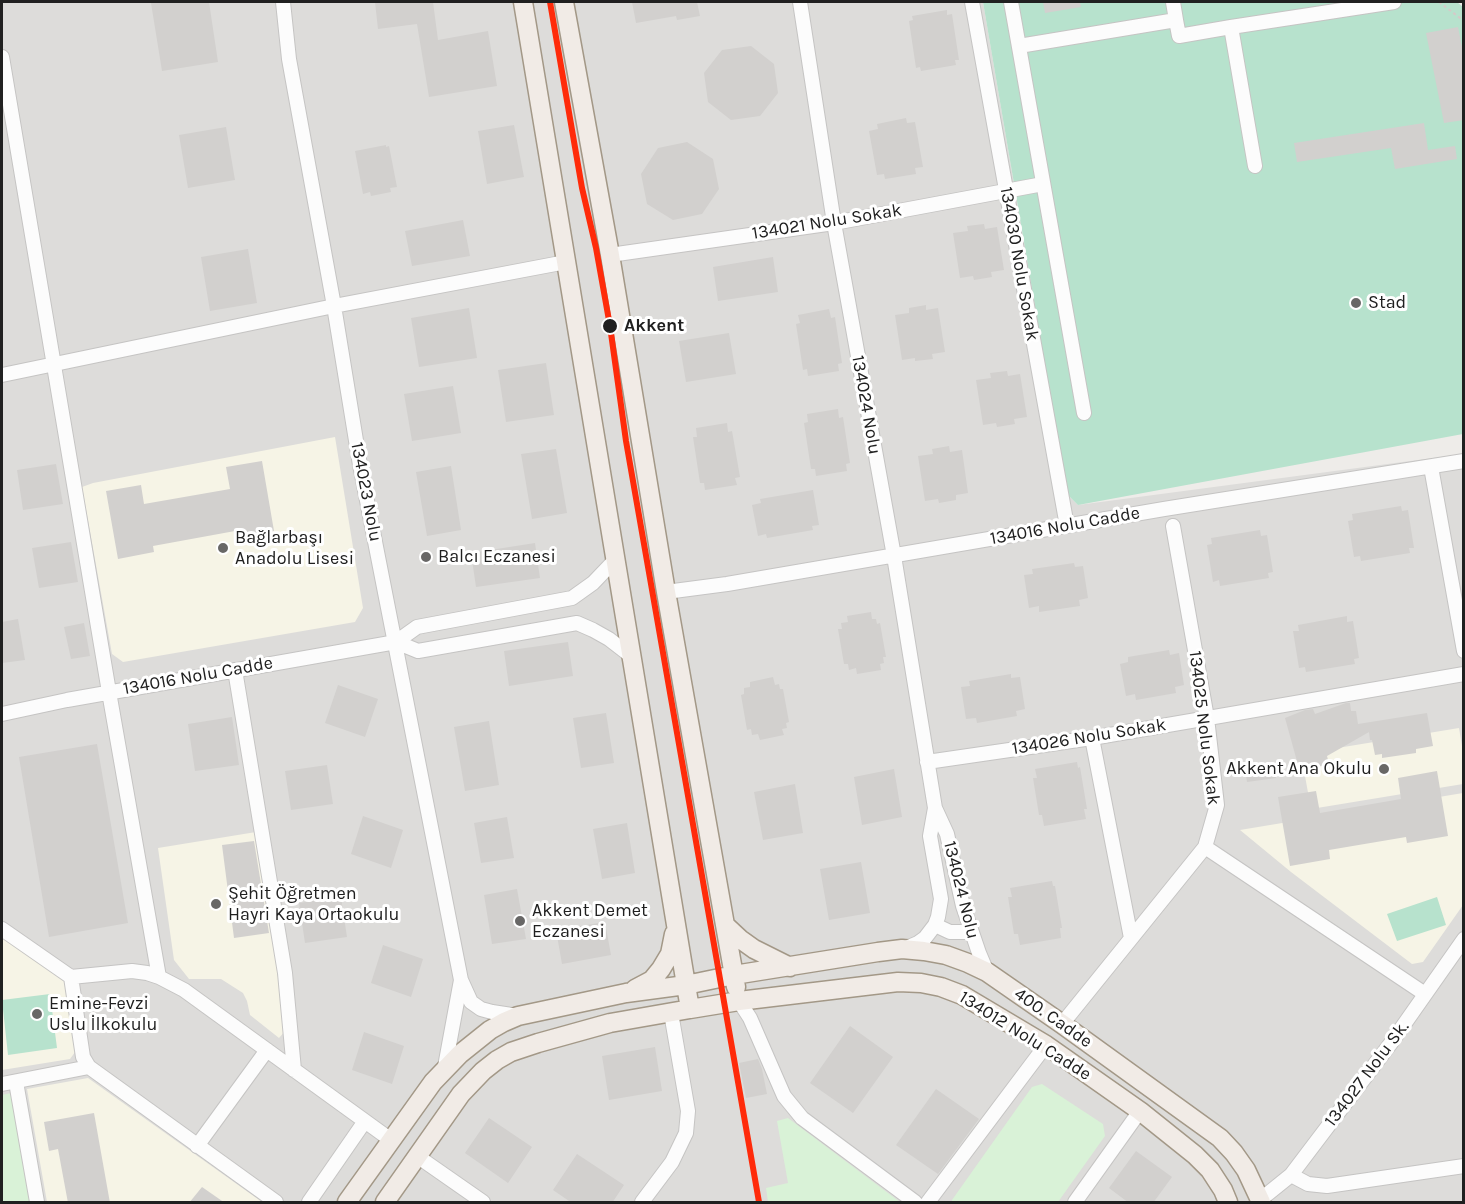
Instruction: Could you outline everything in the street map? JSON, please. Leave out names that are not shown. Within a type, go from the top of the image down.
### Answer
[{"type":"main road","points":[[522,2],[690,1009]]},
{"type":"main road","points":[[565,2],[739,1001]]},
{"type":"main road","points":[[347,1203],[434,1082],[460,1054],[489,1030],[518,1016],[626,993],[652,980],[670,954],[676,923]]},
{"type":"main road","points":[[725,925],[754,949],[790,967]]},
{"type":"main road","name":"400. Cadde","points":[[626,993],[902,949],[945,955],[987,972],[1220,1138],[1246,1170],[1261,1201]]},
{"type":"main road","name":"134012 Nolu Cadde","points":[[385,1203],[461,1094],[483,1071],[512,1052],[610,1023],[739,1001],[898,982],[941,987],[962,995],[1046,1045],[1140,1111],[1196,1155],[1210,1170],[1223,1190],[1228,1203]]},
{"type":"street","name":"134023 Nolu","points":[[283,2],[289,59],[360,465],[461,980]]},
{"type":"street","name":"134024 Nolu","points":[[800,2],[834,223],[894,556],[935,808],[947,834],[963,906],[987,972]]},
{"type":"street","name":"134030 Nolu Sokak","points":[[972,2],[1066,526]]},
{"type":"street","points":[[1011,2],[1084,413]]},
{"type":"street","points":[[1173,2],[1179,36],[1394,2]]},
{"type":"street","points":[[1019,46],[1176,20]]},
{"type":"street","points":[[1231,27],[1255,166]]},
{"type":"street","points":[[2,57],[159,977]]},
{"type":"street","name":"134021 Nolu Sokak","points":[[610,255],[834,223],[1043,184]]},
{"type":"street","points":[[2,375],[334,306],[566,262]]},
{"type":"street","name":"134016 Nolu Cadde","points":[[666,592],[727,584],[1464,461]]},
{"type":"street","points":[[1431,467],[1464,651]]},
{"type":"street","name":"134025 Nolu Sokak","points":[[1062,1024],[1205,847],[1217,805],[1207,718],[1173,526]]},
{"type":"street","points":[[396,642],[417,627],[572,598],[593,583],[615,560]]},
{"type":"street","points":[[396,642],[418,651],[576,623],[609,639],[631,656]]},
{"type":"street","name":"134016 Nolu Cadde","points":[[2,714],[109,692],[396,642]]},
{"type":"street","points":[[235,670],[285,973],[294,1070]]},
{"type":"street","name":"134026 Nolu Sokak","points":[[927,762],[1092,738],[1464,674]]},
{"type":"street","points":[[1092,738],[1131,938]]},
{"type":"street","name":"134024 Nolu","points":[[902,949],[925,938],[938,917],[941,899],[930,836],[935,808]]},
{"type":"street","points":[[1205,847],[1425,994]]},
{"type":"street","points":[[935,925],[950,932],[970,930]]},
{"type":"street","points":[[2,929],[71,977],[132,971],[159,977],[184,990],[391,1140]]},
{"type":"street","name":"134027 Nolu Sk.","points":[[1261,1201],[1291,1175],[1391,1043],[1464,939]]},
{"type":"street","points":[[71,977],[83,1057],[89,1068],[276,1203]]},
{"type":"street","points":[[461,980],[471,1002],[481,1009],[518,1016]]},
{"type":"street","points":[[444,1072],[461,980]]},
{"type":"street","points":[[739,1001],[750,1018],[784,1096],[802,1118],[915,1203]]},
{"type":"street","points":[[642,1203],[672,1162],[686,1133],[688,1111],[671,1012]]},
{"type":"street","points":[[928,1203],[1046,1045]]},
{"type":"street","points":[[197,1146],[267,1050]]},
{"type":"street","points":[[2,1084],[89,1068]]},
{"type":"street","points":[[16,1082],[37,1203]]},
{"type":"street","points":[[1075,1203],[1140,1111]]},
{"type":"street","points":[[309,1203],[365,1121]]},
{"type":"street","points":[[417,1156],[483,1203]]},
{"type":"street","points":[[1291,1175],[1308,1184],[1327,1186],[1464,1166]]},
{"type":"path","points":[[1439,2],[1464,21]]},
{"type":"shaded area","points":[[2,2],[983,2],[1067,494],[1078,505],[1463,454],[1463,1202],[2,1202]]},
{"type":"shaded area","name":"Bağlarbaşı Anadolu Lisesi","points":[[335,437],[363,608],[355,622],[123,662],[112,654],[82,487]]},
{"type":"shaded area","name":"Akkent Ana Okulu","points":[[1459,728],[1463,752],[1463,784],[1311,809],[1301,754]]},
{"type":"shaded area","points":[[1463,793],[1463,905],[1423,962],[1412,964],[1240,830]]},
{"type":"shaded area","name":"Şehit Öğretmen Hayri Kaya Ortaokulu","points":[[256,832],[286,1030],[279,1038],[250,1015],[243,993],[221,979],[189,979],[174,960],[158,848]]},
{"type":"shaded area","name":"Emine-Fevzi Uslu İlkokulu","points":[[2,932],[68,979],[78,1048],[70,1059],[2,1070]]},
{"type":"shaded area","points":[[88,1078],[262,1202],[47,1202],[27,1089]]},
{"type":"green space","points":[[983,2],[1457,2],[1463,7],[1463,434],[1078,505],[1067,494]]},
{"type":"green space","points":[[1437,897],[1446,925],[1397,941],[1387,914]]},
{"type":"green space","points":[[50,994],[57,1048],[8,1055],[2,1000]]},
{"type":"green space","points":[[1042,1084],[1103,1124],[1105,1136],[1058,1202],[952,1202],[1032,1087]]},
{"type":"green space","points":[[11,1093],[30,1202],[2,1202],[2,1095]]},
{"type":"green space","points":[[788,1118],[900,1202],[768,1202],[766,1188],[788,1183],[777,1121]]},
{"type":"building","points":[[209,2],[218,62],[162,71],[151,3]]},
{"type":"building","points":[[375,2],[433,2],[438,40],[488,31],[497,86],[429,97],[417,24],[378,29]]},
{"type":"building","points":[[632,2],[697,2],[700,16],[677,20],[676,16],[636,23]]},
{"type":"building","points":[[1043,2],[1080,2],[1081,7],[1045,13]]},
{"type":"building","points":[[947,10],[947,15],[952,14],[959,60],[955,60],[956,65],[921,71],[920,67],[916,68],[909,21],[913,20],[912,16]]},
{"type":"building","points":[[1458,27],[1464,57],[1464,120],[1444,123],[1426,33]]},
{"type":"building","points":[[751,46],[774,64],[778,93],[760,116],[731,120],[708,102],[704,73],[722,50]]},
{"type":"building","points":[[906,118],[907,123],[915,122],[923,167],[915,168],[916,174],[885,179],[884,174],[877,175],[869,131],[878,129],[877,124]]},
{"type":"building","points":[[1424,123],[1428,150],[1455,146],[1457,159],[1395,169],[1391,148],[1297,162],[1294,143]]},
{"type":"building","points":[[514,125],[524,177],[487,184],[478,131]]},
{"type":"building","points":[[226,127],[235,180],[188,188],[179,135]]},
{"type":"building","points":[[687,142],[713,159],[719,189],[702,214],[673,220],[647,204],[641,174],[658,148]]},
{"type":"building","points":[[386,145],[386,147],[389,146],[397,187],[390,188],[391,192],[371,196],[370,192],[363,194],[355,151]]},
{"type":"building","points":[[463,220],[470,256],[412,266],[405,231]]},
{"type":"building","points":[[984,224],[985,229],[997,227],[1004,270],[991,272],[992,277],[974,280],[973,276],[960,278],[953,233],[968,231],[967,226]]},
{"type":"building","points":[[248,249],[257,303],[210,311],[201,257]]},
{"type":"building","points":[[773,257],[778,292],[718,301],[713,267]]},
{"type":"building","points":[[926,305],[926,310],[938,308],[945,352],[932,354],[933,359],[902,360],[895,315],[909,313],[909,308]]},
{"type":"building","points":[[469,308],[477,358],[419,367],[411,318]]},
{"type":"building","points":[[829,309],[831,318],[835,317],[842,363],[838,364],[839,371],[808,376],[807,369],[803,370],[796,324],[800,323],[798,315]]},
{"type":"building","points":[[729,333],[736,374],[686,382],[679,341]]},
{"type":"building","points":[[546,363],[554,415],[506,422],[498,370]]},
{"type":"building","points":[[1007,371],[1008,376],[1020,374],[1027,417],[1014,419],[1015,424],[997,427],[996,423],[983,425],[976,380],[991,378],[990,373]]},
{"type":"building","points":[[453,386],[461,433],[412,441],[404,394]]},
{"type":"building","points":[[838,409],[839,418],[843,417],[850,463],[846,464],[847,471],[816,476],[815,469],[811,469],[804,423],[808,422],[807,414]]},
{"type":"building","points":[[727,423],[728,432],[732,431],[740,477],[735,478],[737,485],[705,490],[704,483],[700,483],[693,437],[697,437],[696,428]]},
{"type":"building","points":[[949,446],[950,452],[962,450],[968,493],[956,495],[956,500],[939,503],[938,499],[925,501],[918,456],[933,454],[932,449]]},
{"type":"building","points":[[556,449],[567,513],[532,519],[521,454]]},
{"type":"building","points":[[262,461],[274,531],[236,537],[235,531],[153,546],[154,552],[118,559],[106,491],[141,485],[144,504],[230,489],[226,467]]},
{"type":"building","points":[[56,464],[63,504],[23,510],[17,470]]},
{"type":"building","points":[[451,466],[461,530],[427,536],[416,472]]},
{"type":"building","points":[[813,490],[819,525],[812,526],[813,530],[767,538],[766,534],[758,536],[752,505],[761,503],[760,499]]},
{"type":"building","points":[[1401,506],[1402,511],[1408,510],[1414,548],[1409,548],[1410,553],[1361,561],[1360,556],[1354,557],[1348,521],[1353,520],[1352,514]]},
{"type":"building","points":[[1260,530],[1261,536],[1267,535],[1273,572],[1268,573],[1269,578],[1220,586],[1219,580],[1213,582],[1207,545],[1212,544],[1211,538]]},
{"type":"building","points":[[71,542],[78,582],[39,588],[32,548]]},
{"type":"building","points":[[535,543],[540,578],[476,587],[471,553]]},
{"type":"building","points":[[1074,563],[1075,567],[1083,566],[1088,598],[1079,600],[1080,606],[1039,612],[1039,606],[1029,608],[1024,575],[1033,574],[1032,569]]},
{"type":"building","points":[[871,612],[872,619],[876,619],[877,624],[880,623],[886,657],[883,657],[884,663],[880,664],[881,670],[857,674],[856,668],[849,670],[848,664],[844,664],[838,629],[842,629],[841,623],[848,622],[847,616]]},
{"type":"building","points":[[1347,616],[1347,622],[1353,621],[1359,658],[1354,659],[1355,664],[1306,672],[1305,667],[1299,668],[1293,631],[1299,631],[1298,625]]},
{"type":"building","points":[[18,619],[25,660],[2,663],[2,622]]},
{"type":"building","points":[[84,623],[90,656],[71,659],[64,627]]},
{"type":"building","points":[[568,642],[573,676],[509,686],[504,651]]},
{"type":"building","points":[[1169,650],[1170,655],[1179,653],[1184,685],[1175,687],[1176,693],[1136,700],[1135,694],[1126,696],[1120,664],[1128,662],[1128,657]]},
{"type":"building","points":[[1011,674],[1011,678],[1020,677],[1025,709],[1016,711],[1017,716],[977,723],[976,718],[966,719],[961,687],[970,686],[969,681]]},
{"type":"building","points":[[773,677],[775,685],[779,684],[780,689],[783,689],[789,722],[786,723],[787,728],[782,729],[784,735],[760,740],[758,734],[752,735],[751,729],[747,730],[741,695],[744,694],[744,688],[750,687],[750,682]]},
{"type":"building","points":[[338,685],[378,699],[365,737],[325,723]]},
{"type":"building","points":[[1350,703],[1351,711],[1356,711],[1358,724],[1427,713],[1433,746],[1416,749],[1416,753],[1382,758],[1382,754],[1375,755],[1369,732],[1327,756],[1329,764],[1300,772],[1285,718],[1305,710],[1313,709],[1315,714]]},
{"type":"building","points":[[606,713],[614,763],[581,768],[573,718]]},
{"type":"building","points":[[232,717],[239,765],[195,771],[188,724]]},
{"type":"building","points":[[489,721],[499,785],[465,791],[454,727]]},
{"type":"building","points":[[97,744],[128,923],[49,937],[19,757]]},
{"type":"building","points":[[1077,762],[1078,768],[1080,767],[1087,809],[1084,809],[1086,819],[1044,826],[1042,815],[1039,815],[1033,778],[1037,778],[1035,769]]},
{"type":"building","points":[[1274,764],[1276,778],[1247,782],[1245,767]]},
{"type":"building","points":[[327,765],[333,804],[291,810],[285,771]]},
{"type":"building","points":[[894,769],[902,817],[862,825],[854,777]]},
{"type":"building","points":[[1437,771],[1448,836],[1407,843],[1406,837],[1329,850],[1330,859],[1290,866],[1278,797],[1316,791],[1320,813],[1401,799],[1398,778]]},
{"type":"building","points":[[795,784],[803,833],[763,840],[754,792]]},
{"type":"building","points":[[363,816],[403,830],[391,868],[351,854]]},
{"type":"building","points":[[507,817],[514,858],[481,863],[474,823]]},
{"type":"building","points":[[627,823],[635,873],[602,879],[593,829]]},
{"type":"building","points":[[254,841],[269,933],[234,938],[222,845]]},
{"type":"building","points":[[861,862],[870,913],[829,920],[820,869]]},
{"type":"building","points":[[1052,881],[1055,886],[1062,928],[1060,928],[1061,938],[1020,945],[1018,934],[1014,934],[1008,897],[1012,897],[1010,888]]},
{"type":"building","points":[[517,889],[526,939],[492,944],[484,895]]},
{"type":"building","points":[[341,897],[347,937],[305,943],[299,903]]},
{"type":"building","points":[[605,922],[611,955],[562,964],[556,930]]},
{"type":"building","points":[[383,945],[423,959],[411,997],[371,983]]},
{"type":"building","points":[[850,1026],[893,1057],[853,1113],[810,1083]]},
{"type":"building","points":[[364,1032],[404,1046],[392,1084],[352,1070]]},
{"type":"building","points":[[655,1047],[662,1091],[609,1100],[602,1056]]},
{"type":"building","points":[[758,1059],[767,1094],[746,1098],[739,1063]]},
{"type":"building","points":[[936,1089],[979,1119],[938,1174],[896,1145]]},
{"type":"building","points":[[94,1113],[110,1203],[68,1203],[58,1149],[49,1151],[44,1122]]},
{"type":"building","points":[[489,1118],[532,1147],[508,1183],[465,1153]]},
{"type":"building","points":[[1136,1151],[1172,1177],[1153,1203],[1129,1203],[1109,1188]]},
{"type":"building","points":[[577,1154],[624,1185],[612,1203],[572,1203],[553,1190]]},
{"type":"building","points":[[202,1187],[225,1203],[189,1203]]},
{"type":"transit line","points":[[550,2],[582,188],[610,326],[626,441],[759,1202]]},
{"type":"place","name":"Stad","points":[[1356,303]]},
{"type":"place","name":"Akkent","points":[[610,326]]},
{"type":"place","name":"Bağlarbaşı Anadolu Lisesi","points":[[223,548]]},
{"type":"place","name":"Balcı Eczanesi","points":[[426,557]]},
{"type":"place","name":"Akkent Ana Okulu","points":[[1384,769]]},
{"type":"place","name":"Şehit Öğretmen Hayri Kaya Ortaokulu","points":[[216,904]]},
{"type":"place","name":"Akkent Demet Eczanesi","points":[[520,921]]},
{"type":"place","name":"Emine-Fevzi Uslu İlkokulu","points":[[37,1014]]}]
